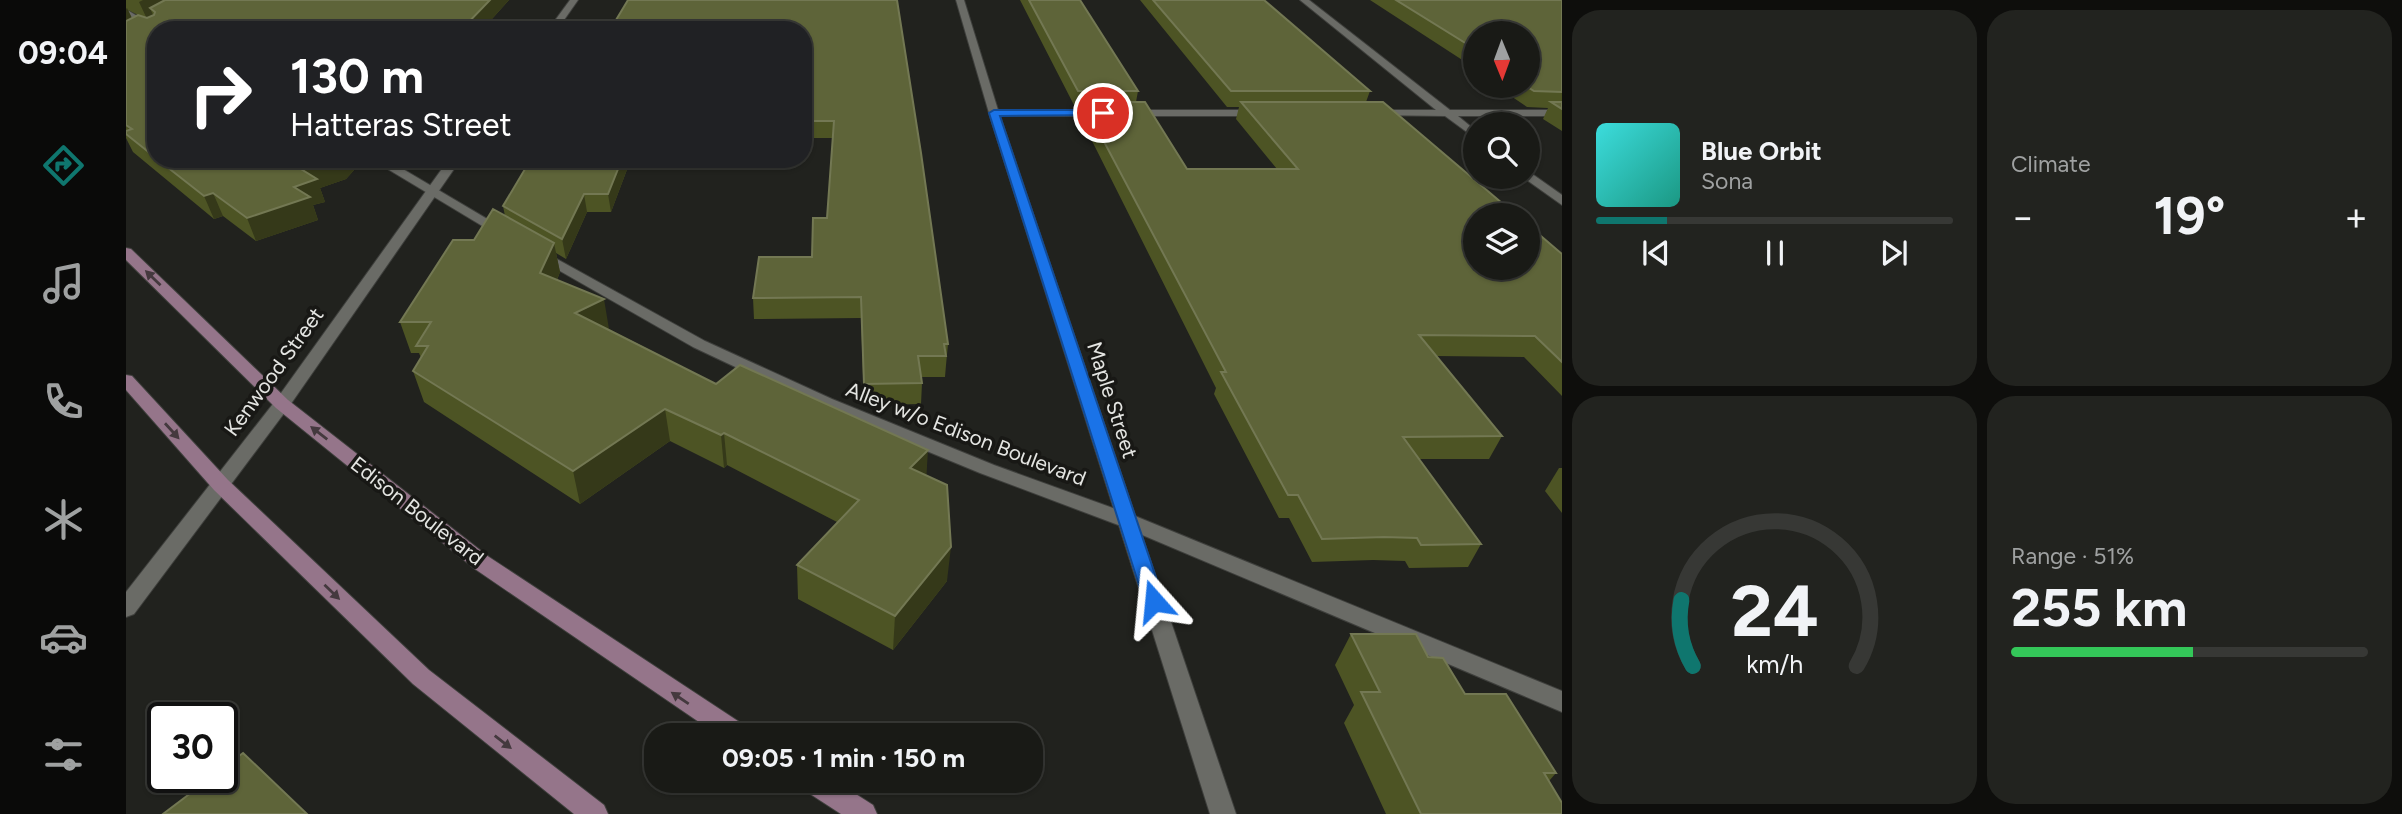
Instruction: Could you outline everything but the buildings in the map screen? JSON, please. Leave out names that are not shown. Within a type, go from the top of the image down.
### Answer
[{"type":"main road","name":"Edison Boulevard","points":[[126,251],[282,404],[482,563],[719,723]]},
{"type":"main road","points":[[126,380],[220,485],[421,677],[595,814]]},
{"type":"main road","points":[[831,793],[864,814]]},
{"type":"street","points":[[559,21],[574,0]]},
{"type":"street","name":"Maple Street","points":[[960,0],[994,113],[1223,814]]},
{"type":"street","points":[[1304,0],[1463,126]]},
{"type":"street","points":[[126,13],[146,26]]},
{"type":"street","points":[[136,31],[146,26]]},
{"type":"street","points":[[994,113],[1267,113]]},
{"type":"street","points":[[1362,113],[1562,113]]},
{"type":"street","name":"Alley w/o Edison Boulevard","points":[[392,168],[699,344],[825,403],[1128,521],[1562,702]]},
{"type":"street","name":"Kenwood Street","points":[[126,608],[282,404],[448,168]]},
{"type":"street","points":[[1540,184],[1562,201]]},
{"type":"route","points":[[1103,113],[994,113],[1154,601]]}]
